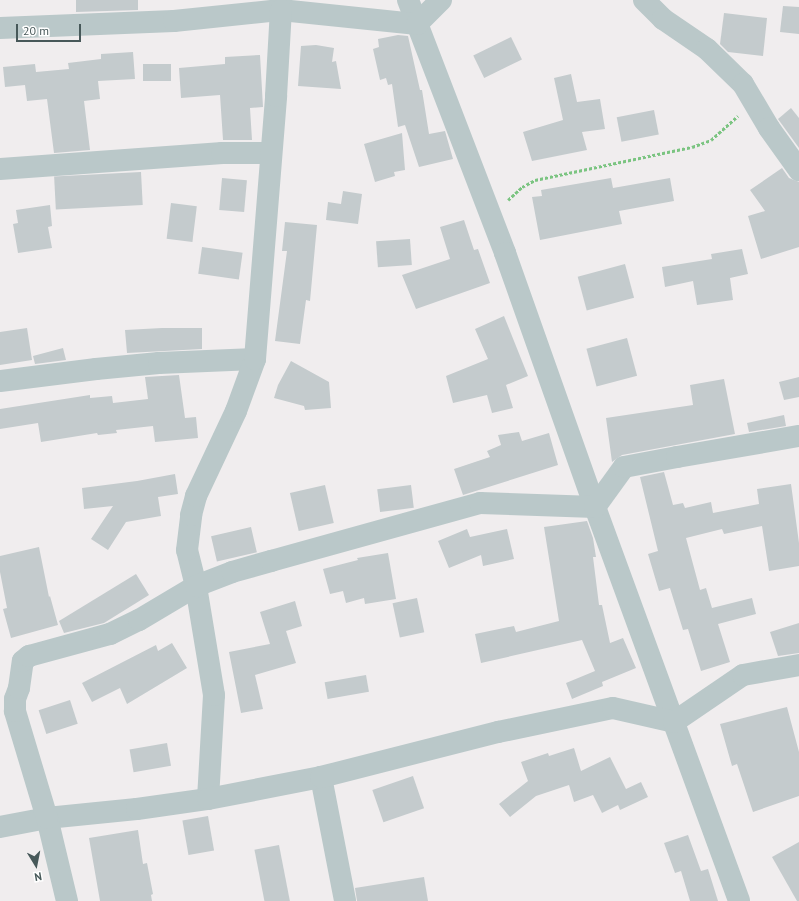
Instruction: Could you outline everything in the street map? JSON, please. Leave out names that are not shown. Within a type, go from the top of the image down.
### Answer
[{"type":"street","points":[[408,0],[505,253],[595,507],[739,901]]},
{"type":"street","points":[[417,24],[441,0]]},
{"type":"street","points":[[644,0],[663,19],[707,49],[743,84],[769,128],[799,170]]},
{"type":"street","points":[[0,28],[174,22],[281,10],[417,24]]},
{"type":"street","points":[[208,799],[214,695],[196,586],[187,550],[191,516],[196,496],[236,411],[255,359],[281,10]]},
{"type":"street","points":[[0,169],[222,153],[271,153]]},
{"type":"street","points":[[0,381],[159,363],[255,359]]},
{"type":"street","points":[[595,507],[624,467],[677,456],[799,436]]},
{"type":"street","points":[[67,901],[47,818],[15,711],[15,699],[19,688],[23,661],[32,655],[110,634],[139,620],[196,586],[232,572],[480,503],[595,507]]},
{"type":"street","points":[[0,827],[47,818],[137,809],[208,799],[321,777],[498,732],[613,708],[674,722],[743,675],[799,665]]},
{"type":"street","points":[[321,777],[346,901]]},
{"type":"path","points":[[506,202],[522,187],[535,180],[687,148],[711,140],[743,111],[752,98]]},
{"type":"building","points":[[76,0],[138,0],[138,10],[76,12]]},
{"type":"building","points":[[783,6],[799,7],[799,34],[780,32]]},
{"type":"building","points":[[724,13],[767,18],[763,56],[728,52],[720,44]]},
{"type":"building","points":[[398,35],[408,36],[420,90],[422,90],[429,134],[445,131],[453,159],[419,167],[405,125],[398,127],[392,84],[388,85],[386,78],[380,80],[373,49],[379,47],[378,39]]},
{"type":"building","points":[[511,37],[522,59],[484,78],[473,55]]},
{"type":"building","points":[[316,45],[334,48],[332,62],[336,61],[341,89],[298,86],[301,46]]},
{"type":"building","points":[[133,52],[135,79],[98,81],[100,99],[84,101],[90,150],[54,153],[47,99],[27,101],[25,85],[5,87],[3,67],[35,64],[36,72],[69,69],[68,63],[101,59],[101,54]]},
{"type":"building","points":[[260,55],[263,107],[250,108],[252,140],[223,140],[220,95],[181,98],[179,68],[225,64],[225,57]]},
{"type":"building","points":[[143,64],[171,64],[171,81],[143,81]]},
{"type":"building","points":[[571,74],[577,102],[600,99],[605,129],[582,132],[587,150],[532,161],[523,132],[563,120],[554,78]]},
{"type":"building","points":[[791,108],[799,118],[799,148],[778,119]]},
{"type":"building","points":[[654,110],[659,135],[621,142],[617,117]]},
{"type":"building","points":[[402,133],[405,170],[394,172],[395,176],[375,182],[364,144]]},
{"type":"building","points":[[782,168],[789,178],[799,182],[799,247],[761,259],[748,216],[765,211],[750,190]]},
{"type":"building","points":[[141,172],[143,205],[56,210],[54,177]]},
{"type":"building","points":[[222,178],[247,180],[244,212],[219,210]]},
{"type":"building","points":[[611,178],[613,188],[670,178],[674,201],[619,211],[622,224],[540,240],[532,197],[542,196],[541,190]]},
{"type":"building","points":[[343,191],[362,194],[358,224],[326,220],[328,202],[341,204]]},
{"type":"building","points":[[171,203],[197,206],[192,242],[167,239]]},
{"type":"building","points":[[50,205],[52,226],[48,227],[52,248],[18,253],[13,224],[18,223],[16,210]]},
{"type":"building","points":[[464,220],[474,250],[478,249],[490,283],[416,309],[402,275],[450,259],[440,227]]},
{"type":"building","points":[[285,222],[317,225],[310,301],[306,300],[300,344],[275,341],[287,251],[282,251]]},
{"type":"building","points":[[410,239],[412,265],[378,267],[376,241]]},
{"type":"building","points":[[202,247],[243,253],[239,279],[198,274]]},
{"type":"building","points":[[742,249],[748,274],[730,278],[733,300],[697,305],[693,281],[665,287],[662,267],[712,259],[711,254]]},
{"type":"building","points":[[625,264],[634,298],[587,310],[578,277]]},
{"type":"building","points":[[504,316],[528,376],[506,385],[513,408],[492,413],[487,395],[453,403],[446,376],[488,359],[475,329]]},
{"type":"building","points":[[27,328],[32,360],[0,365],[0,332]]},
{"type":"building","points":[[202,328],[202,349],[127,353],[125,330]]},
{"type":"building","points":[[627,338],[637,376],[597,387],[586,349]]},
{"type":"building","points":[[63,348],[66,360],[35,364],[33,356]]},
{"type":"building","points":[[291,361],[329,382],[331,408],[305,410],[304,406],[274,398],[278,385]]},
{"type":"building","points":[[179,375],[185,418],[196,417],[198,438],[155,442],[153,426],[116,430],[117,433],[98,435],[97,433],[41,442],[38,423],[0,429],[0,409],[90,395],[90,398],[112,396],[113,403],[148,399],[145,377]]},
{"type":"building","points":[[799,377],[799,397],[784,400],[779,382]]},
{"type":"building","points":[[724,379],[735,434],[622,455],[612,462],[606,418],[693,405],[690,385]]},
{"type":"building","points":[[784,415],[786,426],[749,432],[747,423]]},
{"type":"building","points":[[519,432],[522,441],[549,433],[558,465],[463,495],[454,469],[490,457],[487,451],[501,445],[498,435]]},
{"type":"building","points":[[664,472],[673,505],[683,503],[685,508],[711,502],[713,513],[759,504],[757,489],[791,484],[799,543],[799,566],[769,571],[762,526],[724,534],[722,529],[686,538],[700,590],[706,588],[712,608],[752,598],[756,614],[718,624],[730,662],[701,671],[688,629],[683,630],[670,588],[659,591],[648,554],[658,551],[640,477]]},
{"type":"building","points":[[175,474],[178,494],[158,497],[161,516],[126,522],[108,550],[91,539],[113,506],[84,509],[82,488],[137,481]]},
{"type":"building","points":[[325,485],[334,523],[299,531],[290,493]]},
{"type":"building","points":[[411,485],[414,508],[380,512],[377,489]]},
{"type":"building","points":[[587,521],[593,538],[596,557],[593,557],[599,605],[602,605],[610,643],[623,638],[636,668],[602,682],[603,686],[572,699],[566,683],[595,671],[582,640],[481,663],[475,634],[514,626],[516,632],[559,621],[544,527]]},
{"type":"building","points":[[251,527],[257,552],[217,562],[211,536]]},
{"type":"building","points":[[467,529],[470,537],[507,529],[514,559],[483,566],[481,555],[449,568],[438,541]]},
{"type":"building","points":[[39,547],[49,597],[50,596],[58,625],[11,638],[3,609],[7,608],[0,572],[0,556]]},
{"type":"building","points":[[388,553],[396,599],[365,604],[364,598],[346,603],[343,591],[330,594],[323,569],[358,560],[357,558]]},
{"type":"building","points":[[136,574],[149,595],[104,623],[64,633],[59,621]]},
{"type":"building","points":[[417,598],[424,632],[400,637],[393,603]]},
{"type":"building","points":[[295,601],[302,626],[286,631],[296,663],[255,675],[263,709],[241,713],[229,652],[270,644],[260,612]]},
{"type":"building","points":[[799,623],[799,653],[778,656],[770,632]]},
{"type":"building","points":[[172,643],[187,668],[127,704],[120,688],[92,702],[82,683],[156,645],[158,651]]},
{"type":"building","points":[[366,675],[369,692],[328,699],[325,682]]},
{"type":"building","points":[[70,700],[78,724],[46,734],[39,710]]},
{"type":"building","points":[[787,707],[799,752],[799,796],[753,812],[737,764],[732,766],[720,724]]},
{"type":"building","points":[[167,743],[171,766],[134,772],[130,750]]},
{"type":"building","points":[[574,748],[581,771],[610,757],[626,789],[641,782],[648,797],[620,810],[618,805],[602,813],[593,795],[574,802],[569,785],[536,796],[510,817],[499,804],[528,781],[521,762],[548,753],[549,756]]},
{"type":"building","points":[[413,776],[424,808],[383,822],[372,790]]},
{"type":"building","points":[[208,816],[214,850],[188,855],[182,821]]},
{"type":"building","points":[[138,830],[143,864],[147,863],[153,894],[151,895],[152,901],[100,901],[89,838]]},
{"type":"building","points":[[688,835],[701,871],[708,869],[718,901],[690,901],[681,871],[675,873],[664,843]]},
{"type":"building","points":[[799,842],[799,901],[797,901],[772,857]]},
{"type":"building","points":[[279,845],[290,901],[264,901],[254,850]]},
{"type":"building","points":[[424,877],[428,901],[357,901],[355,888]]}]
